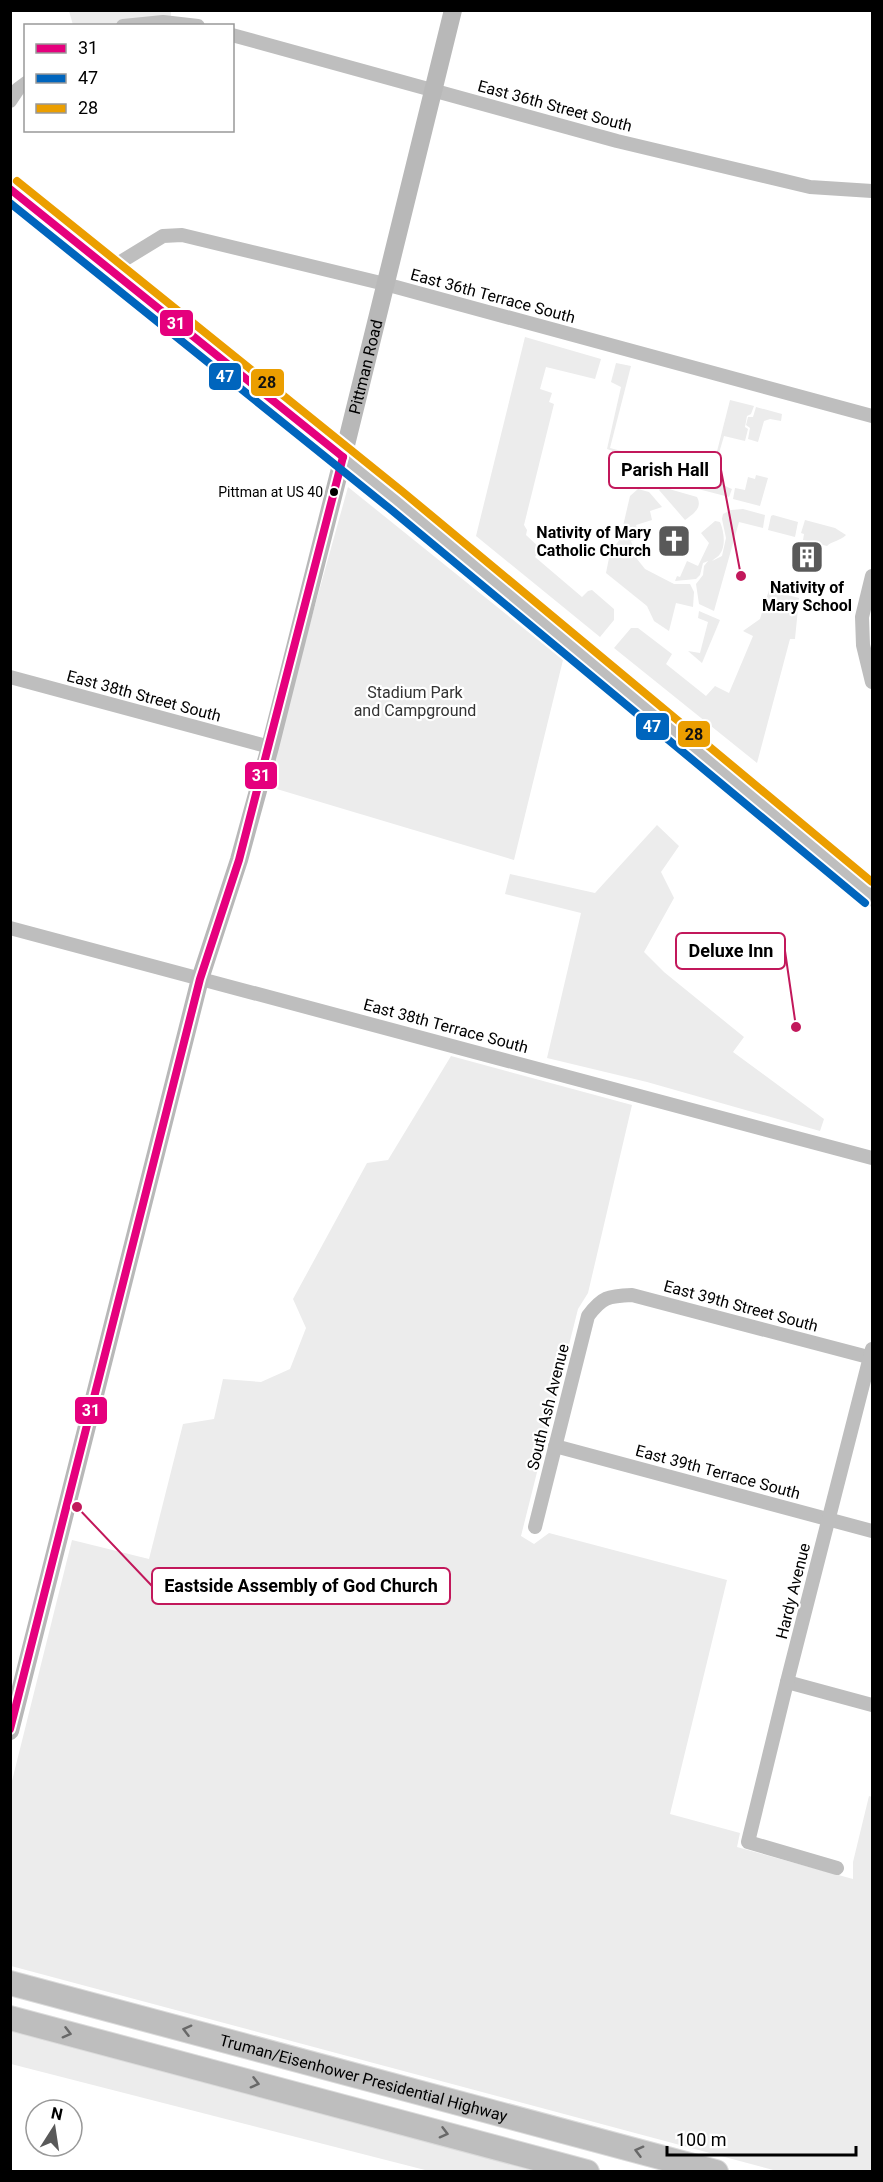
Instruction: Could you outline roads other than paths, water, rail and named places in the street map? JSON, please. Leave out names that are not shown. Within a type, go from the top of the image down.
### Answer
[{"type":"highway","name":"Truman/Eisenhower Presidential Highway","points":[[10,1983],[716,2172]]},
{"type":"highway","name":"Truman/Eisenhower Presidential Highway","points":[[10,2018],[586,2172]]},
{"type":"main road","points":[[10,189],[343,458],[873,895]]},
{"type":"street","name":"Pittman Road","points":[[10,1731],[200,979],[239,860],[270,747],[453,10]]},
{"type":"street","points":[[139,24],[163,21],[184,24]]},
{"type":"street","name":"East 36th Street South","points":[[234,36],[617,141],[810,187],[873,191]]},
{"type":"street","points":[[10,101],[24,84]]},
{"type":"street","name":"East 36th Terrace South","points":[[109,268],[163,236],[183,235],[385,284],[873,416]]},
{"type":"street","points":[[873,576],[862,617],[863,645],[873,682]]},
{"type":"street","name":"East 38th Street South","points":[[10,677],[270,747]]},
{"type":"street","name":"East 38th Terrace South","points":[[10,928],[873,1158]]},
{"type":"street","name":"East 39th Street South","points":[[602,1300],[611,1296],[632,1295],[872,1354]]},
{"type":"street","name":"South Ash Avenue","points":[[535,1527],[588,1316],[602,1300]]},
{"type":"street","name":"Hardy Avenue","points":[[837,1868],[748,1842],[828,1518],[872,1354]]},
{"type":"street","name":"East 39th Terrace South","points":[[555,1446],[873,1531]]},
{"type":"street","points":[[787,1682],[873,1705]]},
{"type":"place","name":"Pittman at US 40","points":[[334,492]]},
{"type":"place","name":"Nativity of Mary Catholic Church","points":[[674,541]]},
{"type":"place","name":"Nativity of Mary School","points":[[807,557]]},
{"type":"place","name":"Parish Hall","points":[[741,576]]},
{"type":"place","name":"Deluxe Inn","points":[[796,1027]]},
{"type":"place","name":"Eastside Assembly of God Church","points":[[77,1507]]},
{"type":"park label","name":"Stadium Park and Campground","points":[[415,701]]}]
